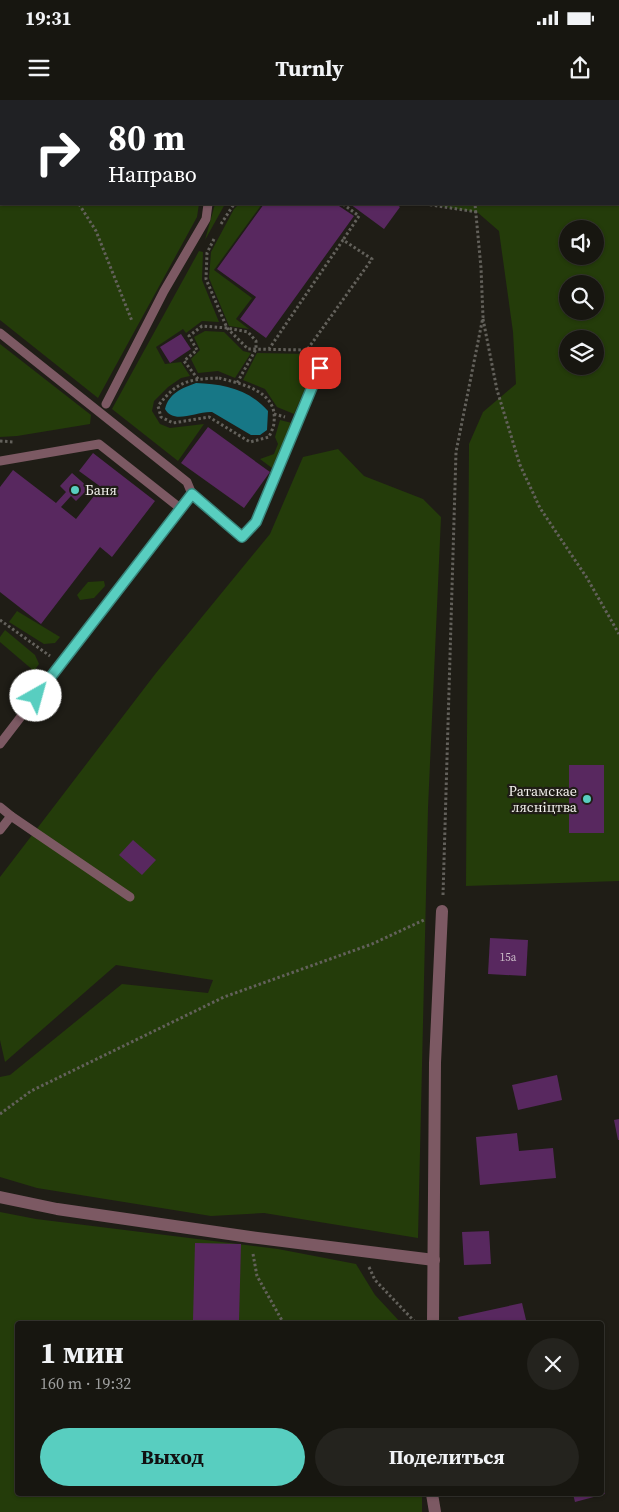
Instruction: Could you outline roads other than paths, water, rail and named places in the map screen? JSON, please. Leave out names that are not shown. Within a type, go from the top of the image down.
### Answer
[{"type":"street","points":[[434,1321],[435,1063],[442,911]]},
{"type":"street","points":[[0,1198],[57,1209],[250,1237],[434,1260]]},
{"type":"street","points":[[432,1496],[435,1512]]},
{"type":"lane","points":[[106,404],[164,292],[206,219],[208,205]]},
{"type":"lane","points":[[0,333],[187,482],[192,494],[242,537],[256,522],[320,368]]},
{"type":"lane","points":[[0,461],[99,444],[180,508]]},
{"type":"lane","points":[[0,744],[192,494]]},
{"type":"lane","points":[[0,807],[130,897]]},
{"type":"lane","points":[[0,830],[11,816]]},
{"type":"water","points":[[196,383],[226,386],[253,397],[268,411],[267,430],[260,435],[251,435],[212,412],[180,417],[169,414],[165,409],[173,395],[181,389]]},
{"type":"place","name":"Баня","points":[[75,490]]},
{"type":"place","name":"Ратамскае лясніцтва","points":[[587,799]]}]
